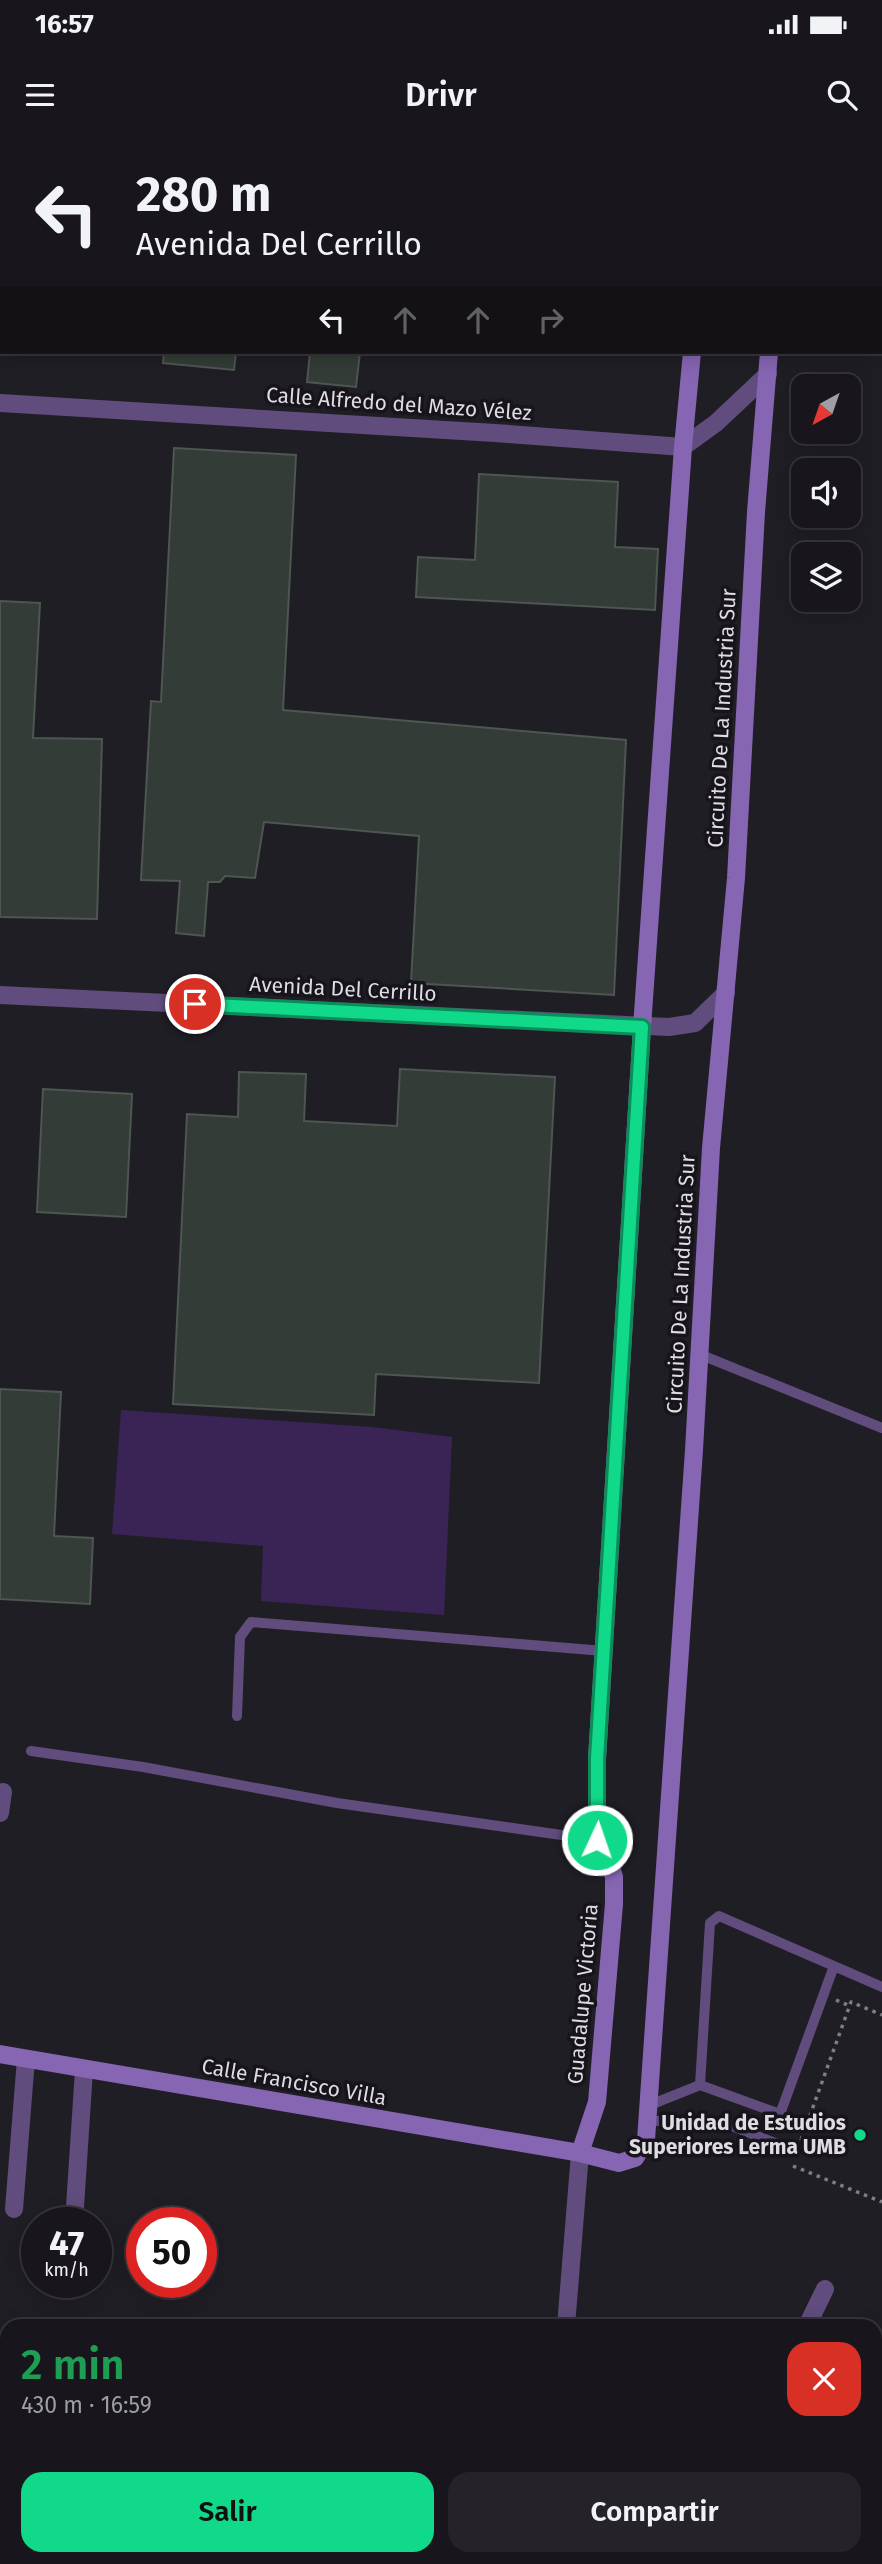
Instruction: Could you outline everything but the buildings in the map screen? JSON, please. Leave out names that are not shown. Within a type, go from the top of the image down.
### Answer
[{"type":"main road","points":[[597,1840],[597,1759],[642,1027],[692,354]]},
{"type":"main road","name":"Circuito De La Industria Sur","points":[[580,2153],[619,2162],[635,2158],[646,2140],[650,2113],[711,1148],[726,993],[747,702],[756,512],[769,354]]},
{"type":"main road","name":"Guadalupe Victoria","points":[[580,2153],[597,2102],[614,1904],[614,1877],[608,1858],[597,1840]]},
{"type":"main road","name":"Calle Francisco Villa","points":[[0,2054],[580,2153]]},
{"type":"street","points":[[683,447],[716,422],[768,374]]},
{"type":"street","name":"Calle Alfredo del Mazo Vélez","points":[[0,402],[495,432],[683,447]]},
{"type":"street","name":"Avenida Del Cerrillo","points":[[0,995],[669,1027],[695,1023],[726,993]]},
{"type":"street","points":[[0,1813],[3,1792]]},
{"type":"street","points":[[14,2209],[26,2059]]},
{"type":"street","points":[[75,2207],[84,2070]]},
{"type":"street","points":[[567,2319],[580,2153]]},
{"type":"street","points":[[810,2319],[825,2289]]},
{"type":"lane","points":[[699,1354],[882,1428]]},
{"type":"lane","points":[[237,1716],[240,1637],[251,1622],[604,1651]]},
{"type":"lane","points":[[31,1751],[156,1769],[337,1803],[597,1840]]},
{"type":"lane","points":[[700,2085],[710,1923],[719,1916],[882,1987]]},
{"type":"lane","points":[[650,2113],[700,2085],[781,2113],[834,1966]]},
{"type":"lane","points":[[650,2113],[732,2126],[793,2150]]},
{"type":"path","points":[[829,1997],[850,2006]]},
{"type":"path","points":[[800,2141],[852,2002],[882,2015]]},
{"type":"path","points":[[791,2165],[882,2203]]},
{"type":"shaded area","points":[[121,1410],[372,1427],[452,1437],[444,1615],[261,1601],[263,1546],[112,1534]]},
{"type":"place","name":"Unidad de Estudios Superiores Lerma UMB","points":[[860,2135]]},
{"type":"route","points":[[195,1004],[642,1027],[597,1759],[597,1840]]}]
